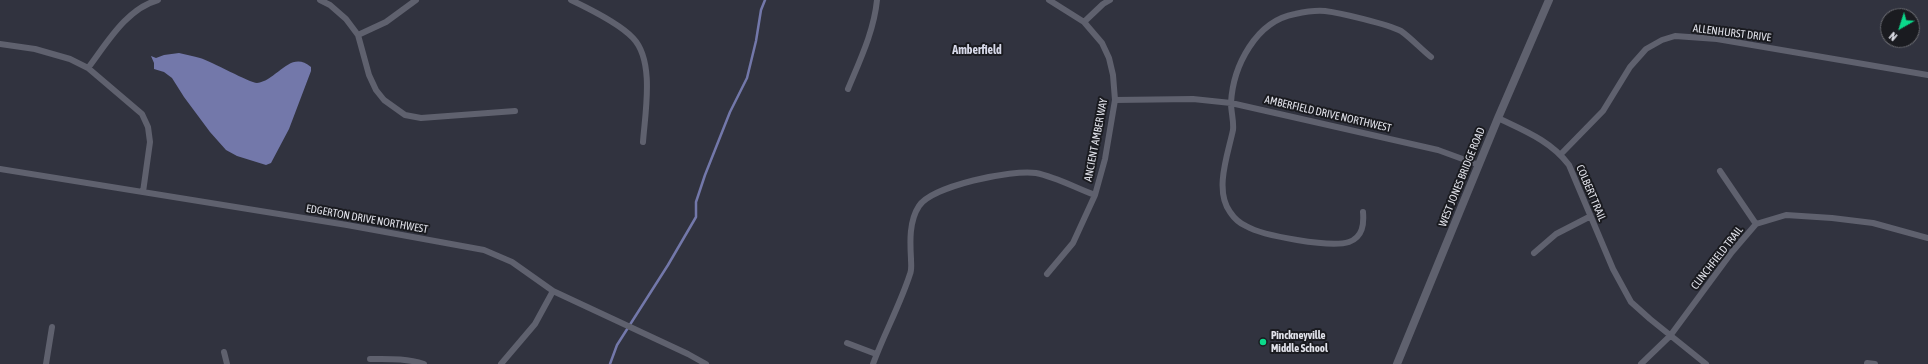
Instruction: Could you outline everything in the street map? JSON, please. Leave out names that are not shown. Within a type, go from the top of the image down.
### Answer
[{"type":"street","points":[[88,68],[122,22],[150,1],[158,0]]},
{"type":"street","points":[[320,0],[330,5],[346,19],[358,35],[369,75],[376,90],[384,100],[405,115],[421,118],[515,111]]},
{"type":"street","points":[[358,35],[386,22],[416,0]]},
{"type":"street","points":[[571,0],[624,29],[634,39],[640,48],[645,61],[647,83],[643,142]]},
{"type":"street","points":[[848,89],[873,23],[877,0]]},
{"type":"street","name":"ANCIENT AMBER WAY","points":[[1047,274],[1073,243],[1095,195],[1105,159],[1115,100],[1113,75],[1109,58],[1102,43],[1084,22],[1049,0]]},
{"type":"street","points":[[1084,22],[1103,4],[1110,0]]},
{"type":"street","name":"WEST JONES BRIDGE ROAD","points":[[1397,364],[1498,118],[1550,0]]},
{"type":"street","points":[[1363,212],[1364,226],[1358,236],[1349,242],[1326,243],[1291,239],[1246,227],[1237,220],[1224,201],[1223,179],[1233,127],[1231,103],[1238,71],[1247,50],[1262,32],[1283,16],[1324,11],[1371,21],[1400,31],[1430,57]]},
{"type":"street","name":"ALLENHURST DRIVE","points":[[1561,154],[1603,110],[1630,67],[1646,49],[1662,40],[1675,36],[1717,39],[1928,75]]},
{"type":"street","points":[[0,44],[35,49],[70,59],[88,68],[142,114],[148,127],[150,142],[143,192]]},
{"type":"street","name":"AMBERFIELD DRIVE NORTHWEST","points":[[1115,100],[1193,100],[1231,103],[1438,150],[1479,165]]},
{"type":"street","name":"COLBERT TRAIL","points":[[1498,118],[1544,141],[1561,154],[1569,165],[1589,216],[1613,269],[1631,302],[1670,336],[1706,364]]},
{"type":"street","name":"EDGERTON DRIVE NORTHWEST","points":[[0,169],[347,225],[484,250],[512,262],[553,291],[688,354],[706,364]]},
{"type":"street","points":[[1720,171],[1756,224]]},
{"type":"street","points":[[873,364],[911,272],[911,234],[913,219],[919,205],[930,195],[944,189],[990,177],[1012,173],[1036,173],[1095,195]]},
{"type":"street","name":"CLINCHFIELD TRAIL","points":[[1641,364],[1670,336],[1732,252],[1756,224],[1786,215],[1832,218],[1873,223],[1928,238]]},
{"type":"street","points":[[1534,253],[1556,234],[1589,216]]},
{"type":"street","points":[[502,364],[535,324],[553,291]]},
{"type":"street","points":[[46,364],[52,327]]},
{"type":"street","points":[[846,343],[876,354]]},
{"type":"street","points":[[224,352],[227,364]]},
{"type":"street","points":[[370,359],[397,359],[415,361],[424,364]]},
{"type":"street","points":[[1867,363],[1875,364]]},
{"type":"water","points":[[179,53],[198,57],[247,80],[257,83],[271,77],[290,64],[303,62],[311,67],[311,71],[289,129],[271,163],[266,165],[237,156],[226,150],[210,132],[172,78],[164,72],[154,69],[154,63],[151,56],[156,58],[164,55]]},
{"type":"waterway","points":[[610,364],[617,345],[668,265],[696,217],[696,202],[705,175],[730,112],[747,78],[756,41],[761,10],[765,0]]},
{"type":"place","name":"Pinckneyville Middle School","points":[[1263,342]]},
{"type":"district","name":"Amberfield","points":[[977,50]]}]
